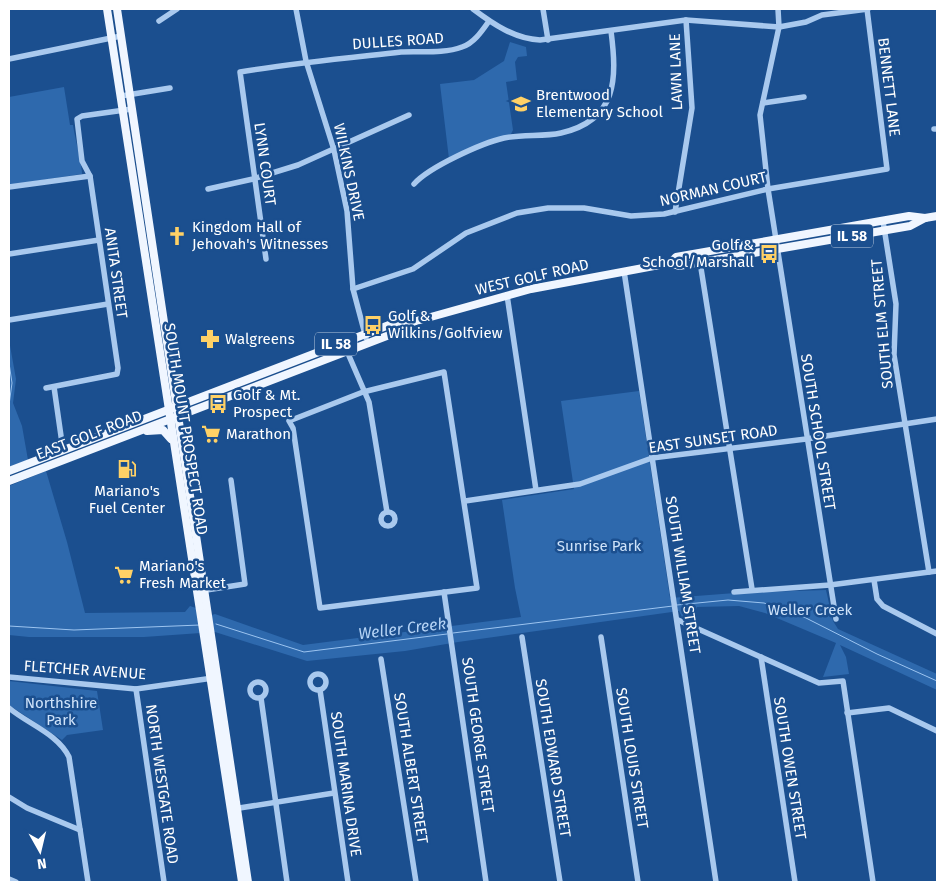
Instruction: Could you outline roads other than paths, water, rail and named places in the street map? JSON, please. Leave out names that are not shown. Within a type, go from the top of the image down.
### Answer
[{"type":"main road","name":"SOUTH MOUNT PROSPECT ROAD","points":[[107,9],[173,443],[201,590]]},
{"type":"main road","name":"SOUTH MOUNT PROSPECT ROAD","points":[[117,9],[178,405],[203,605],[234,808],[242,882]]},
{"type":"main road","name":"WEST GOLF ROAD","points":[[670,263],[676,257],[909,216],[925,218],[937,216]]},
{"type":"main road","name":"WEST GOLF ROAD","points":[[178,405],[389,324],[402,325],[506,295],[624,271],[670,263],[679,266],[910,226],[925,218]]},
{"type":"main road","name":"WEST GOLF ROAD","points":[[179,415],[392,334],[402,325]]},
{"type":"main road","points":[[156,414],[162,404],[162,365]]},
{"type":"main road","points":[[175,386],[184,396],[196,398]]},
{"type":"main road","name":"EAST GOLF ROAD","points":[[9,471],[178,405]]},
{"type":"main road","name":"EAST GOLF ROAD","points":[[9,481],[179,415]]},
{"type":"main road","points":[[132,433],[159,429],[166,432],[173,443]]},
{"type":"main road","name":"SOUTH MOUNT PROSPECT ROAD","points":[[234,808],[248,882]]},
{"type":"street","points":[[159,21],[177,9]]},
{"type":"street","name":"WILKINS DRIVE","points":[[296,9],[306,61],[334,150],[347,211],[353,290],[364,334],[368,342]]},
{"type":"street","points":[[473,9],[489,21],[528,40],[548,40],[686,20],[779,26],[806,22],[822,15],[868,9]]},
{"type":"street","points":[[543,9],[548,40]]},
{"type":"street","name":"SOUTH SCHOOL STREET","points":[[778,9],[779,26],[760,115],[768,189],[806,439],[836,619]]},
{"type":"street","name":"BENNETT LANE","points":[[868,9],[887,169]]},
{"type":"street","name":"LAWN LANE","points":[[676,212],[692,108],[686,20]]},
{"type":"street","name":"DULLES ROAD","points":[[240,72],[306,61],[456,49],[463,47],[478,37],[489,21]]},
{"type":"street","points":[[414,184],[420,178],[466,152],[504,138],[560,133],[575,128],[596,116],[612,91],[614,59],[611,31]]},
{"type":"street","points":[[9,59],[121,36]]},
{"type":"street","name":"LYNN COURT","points":[[240,72],[253,179],[266,259]]},
{"type":"street","points":[[121,96],[170,88]]},
{"type":"street","points":[[763,103],[804,97]]},
{"type":"street","points":[[123,110],[132,109]]},
{"type":"street","name":"ANITA STREET","points":[[54,387],[117,374],[118,368],[90,176],[82,161],[77,119],[82,116],[123,110]]},
{"type":"street","points":[[208,189],[253,179],[298,165],[409,115]]},
{"type":"street","name":"NORMAN COURT","points":[[353,290],[413,269],[466,233],[516,213],[548,208],[584,208],[631,216],[676,212],[768,189],[887,169]]},
{"type":"street","points":[[9,187],[90,176]]},
{"type":"street","name":"SOUTH ELM STREET","points":[[884,221],[896,304],[894,355],[929,572]]},
{"type":"street","points":[[9,254],[99,240]]},
{"type":"street","points":[[700,262],[752,589]]},
{"type":"street","name":"SOUTH WILLIAM STREET","points":[[624,271],[677,610],[716,882]]},
{"type":"street","points":[[506,295],[536,490]]},
{"type":"street","points":[[9,320],[108,304]]},
{"type":"street","points":[[343,342],[369,402],[387,512]]},
{"type":"street","points":[[444,372],[477,588],[320,608],[292,428],[289,421],[364,392],[444,372]]},
{"type":"street","points":[[46,388],[54,387],[63,450]]},
{"type":"street","name":"EAST SUNSET ROAD","points":[[465,501],[580,484],[652,458],[806,439],[937,419]]},
{"type":"street","points":[[201,590],[245,584],[230,480]]},
{"type":"street","points":[[734,592],[752,589],[830,586],[937,571]]},
{"type":"street","points":[[874,580],[877,599],[882,606],[937,634]]},
{"type":"street","name":"SOUTH GEORGE STREET","points":[[444,592],[486,882]]},
{"type":"street","points":[[678,620],[819,683],[843,681],[873,882]]},
{"type":"street","name":"SOUTH LOUIS STREET","points":[[601,636],[638,882]]},
{"type":"street","name":"SOUTH EDWARD STREET","points":[[522,637],[560,882]]},
{"type":"street","name":"SOUTH OWEN STREET","points":[[761,657],[795,882]]},
{"type":"street","name":"SOUTH ALBERT STREET","points":[[380,659],[416,882]]},
{"type":"street","name":"FLETCHER AVENUE","points":[[9,677],[136,689],[215,678]]},
{"type":"street","name":"NORTH WESTGATE ROAD","points":[[136,689],[164,882]]},
{"type":"street","name":"SOUTH MARINA DRIVE","points":[[320,690],[348,882]]},
{"type":"street","points":[[260,698],[288,882]]},
{"type":"street","points":[[9,708],[64,747],[69,757],[88,882]]},
{"type":"street","points":[[848,713],[889,708],[937,731]]},
{"type":"street","points":[[234,808],[334,793]]},
{"type":"street","points":[[9,797],[27,808],[80,830]]},
{"type":"street","points":[[9,879],[16,882]]},
{"type":"waterway","name":"Weller Creek","points":[[9,363],[12,383],[9,405]]},
{"type":"waterway","name":"Weller Creek","points":[[677,605],[728,600],[764,603],[804,617],[877,654],[937,681]]},
{"type":"waterway","name":"Weller Creek","points":[[453,633],[673,606]]},
{"type":"waterway","name":"Weller Creek","points":[[216,624],[304,652],[447,634]]},
{"type":"waterway","name":"Weller Creek","points":[[9,626],[74,630],[200,625]]},
{"type":"place","name":"Brentwood Elementary School","points":[[521,104]]},
{"type":"place","name":"Kingdom Hall of Jehovah's Witnesses","points":[[177,236]]},
{"type":"place","name":"Golf & School/Marshall","points":[[769,254]]},
{"type":"place","name":"Golf & Wilkins/Golfview","points":[[373,325]]},
{"type":"place","name":"Walgreens","points":[[210,339]]},
{"type":"place","name":"Golf & Mt. Prospect","points":[[218,404]]},
{"type":"place","name":"Marathon","points":[[211,434]]},
{"type":"place","name":"Mariano's Fuel Center","points":[[127,469]]},
{"type":"place","name":"Mariano's Fresh Market","points":[[124,575]]},
{"type":"park label","name":"Sunrise Park","points":[[599,546]]},
{"type":"park label","name":"Northshire Park","points":[[61,712]]}]
